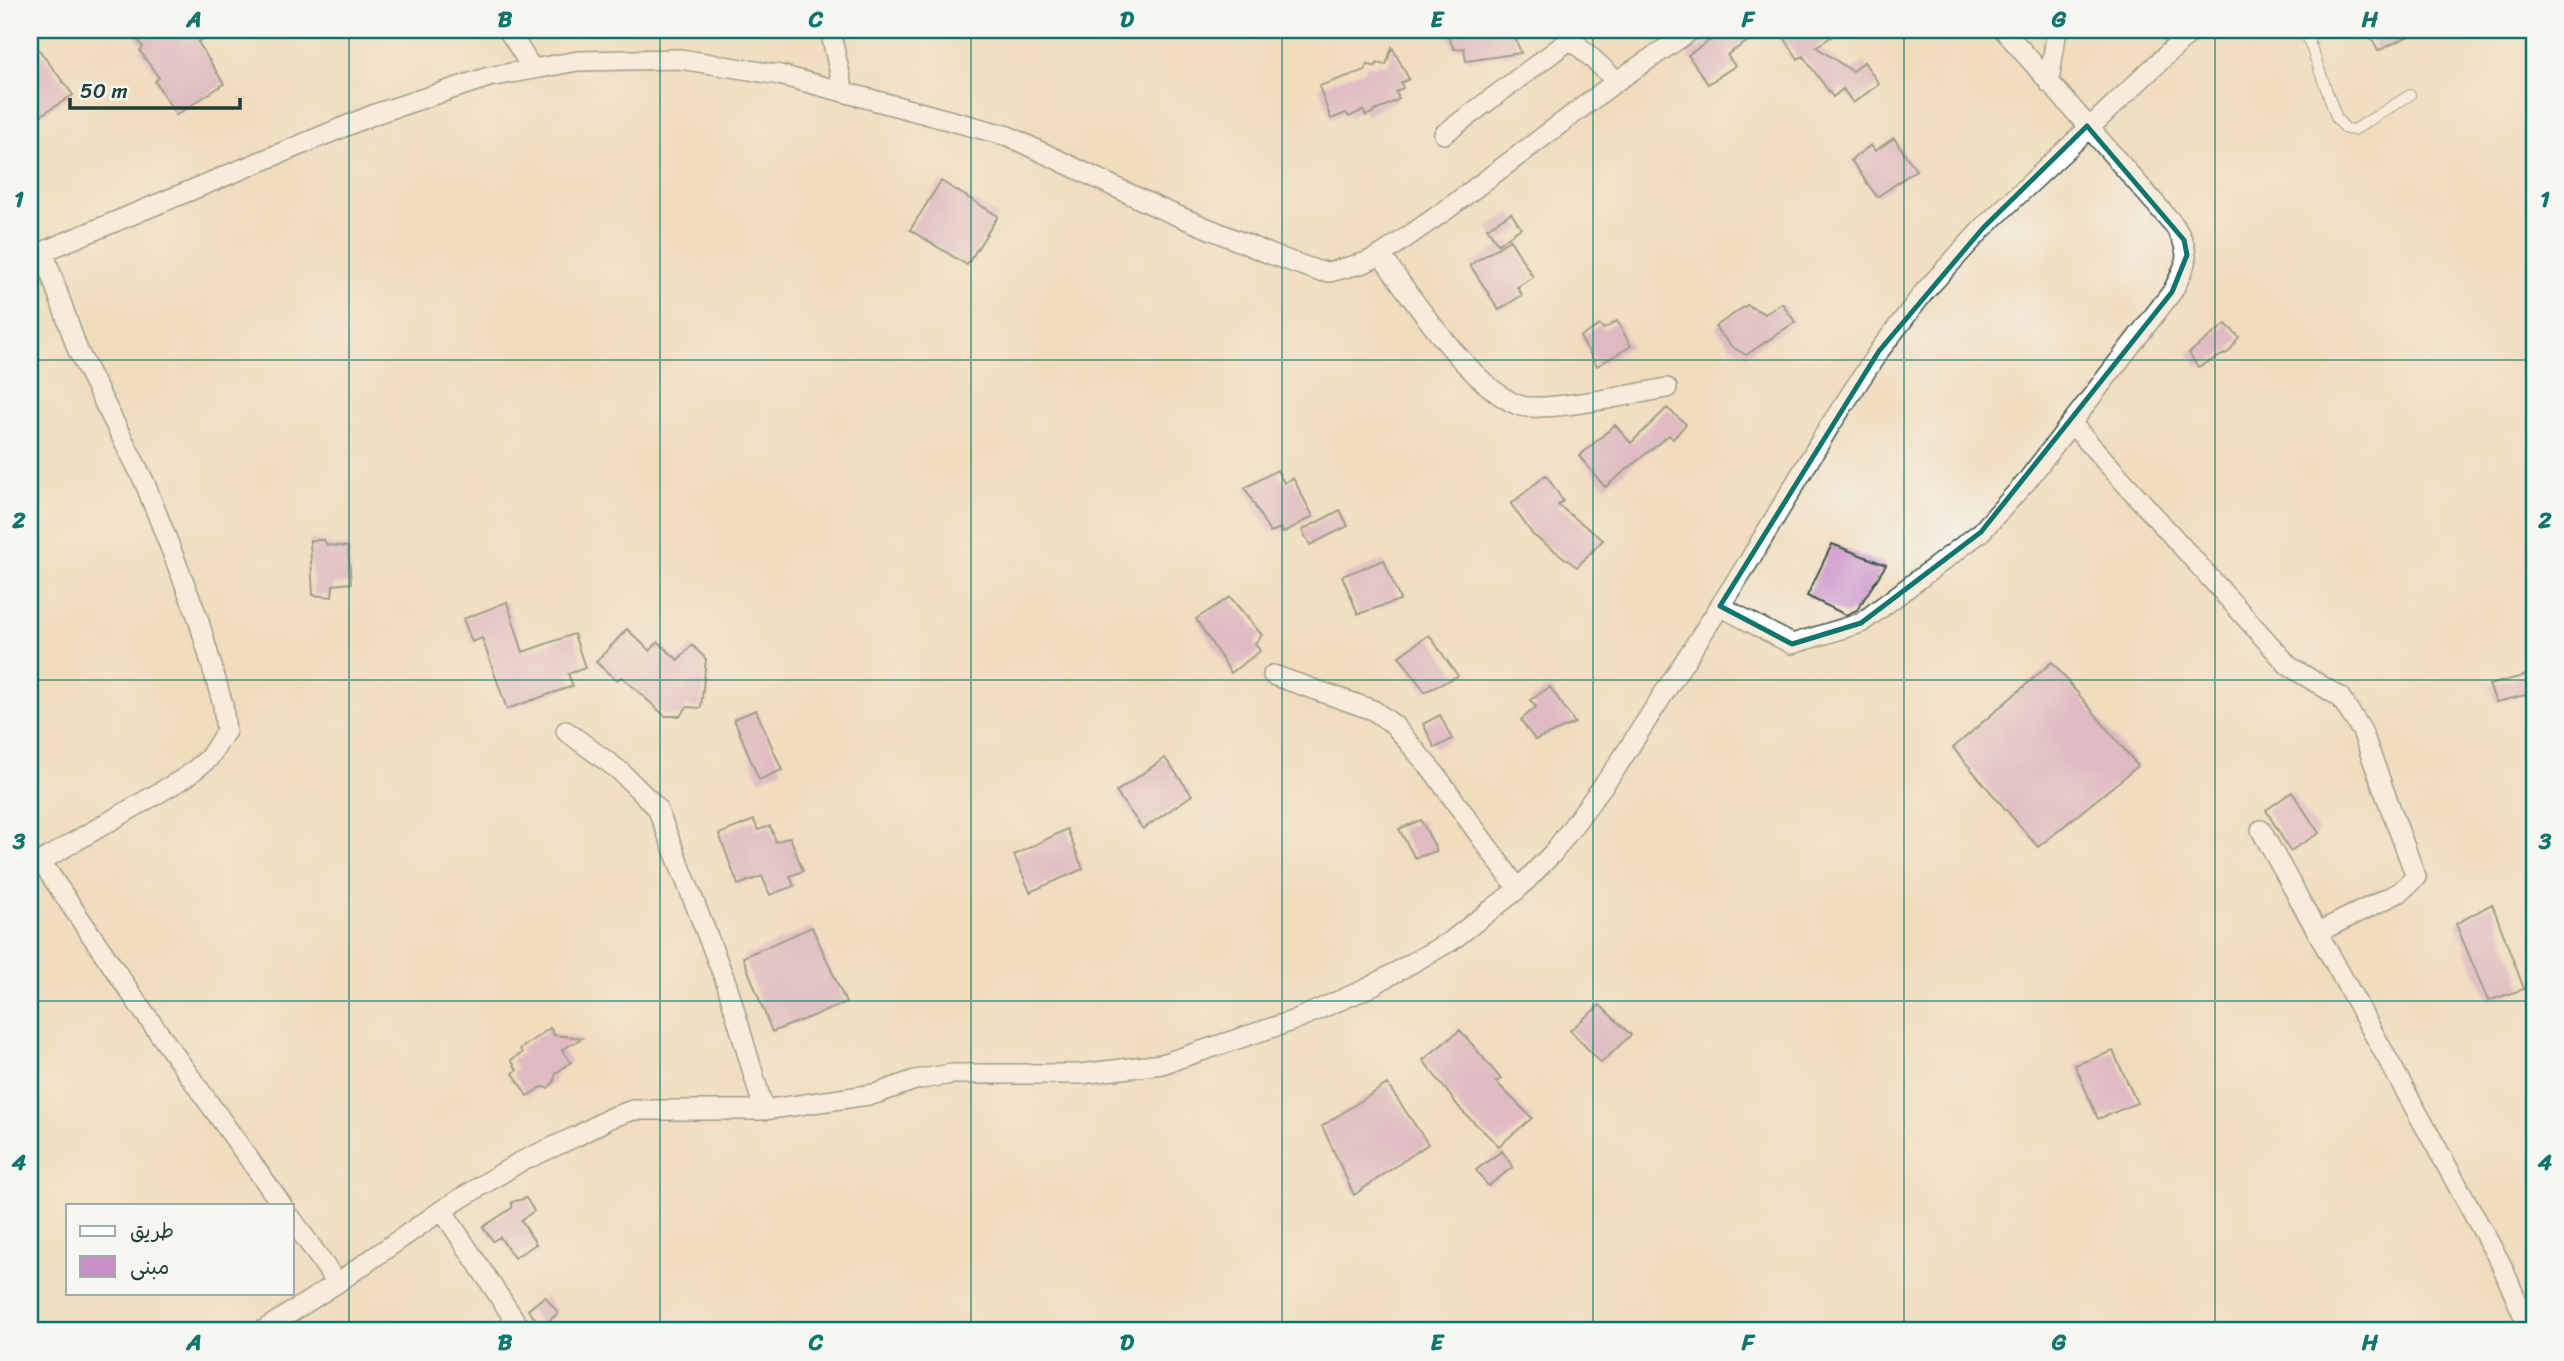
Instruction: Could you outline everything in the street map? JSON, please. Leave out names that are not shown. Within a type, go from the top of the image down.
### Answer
[{"type":"street","points":[[508,30],[532,68]]},
{"type":"street","points":[[830,30],[844,92]]},
{"type":"street","points":[[281,1204],[133,997],[42,863],[43,859],[186,776],[209,758],[226,732],[223,705],[198,618],[144,481],[78,351],[36,254],[375,114],[489,77],[578,61],[680,59],[780,75],[1008,136],[1159,208],[1318,271],[1347,269],[1381,255],[1446,210],[1617,81],[1692,30]]},
{"type":"street","points":[[1720,606],[1792,644],[1861,624],[1981,532],[2026,482],[2172,292],[2182,273],[2188,255],[2185,240],[2004,30]]},
{"type":"street","points":[[2049,82],[2056,36],[2053,30]]},
{"type":"street","points":[[262,1331],[517,1163],[578,1136],[610,1118],[634,1110],[764,1110],[875,1094],[915,1080],[952,1074],[1081,1074],[1162,1064],[1292,1021],[1366,989],[1451,940],[1518,889],[1553,853],[1616,768],[1720,606],[1829,427],[1879,351],[1925,291],[1983,228],[2087,127],[2193,30]]},
{"type":"street","points":[[1444,134],[1575,34],[1617,81]]},
{"type":"street","points":[[1381,255],[1418,308],[1465,363],[1488,386],[1519,406],[1552,406],[1667,388]]},
{"type":"street","points":[[2071,423],[2289,666],[2340,696],[2362,731],[2416,877],[2400,892],[2318,932]]},
{"type":"street","points":[[1273,676],[1373,710],[1394,725],[1436,775],[1518,889]]},
{"type":"street","points":[[566,732],[620,771],[657,808],[727,985],[764,1110]]},
{"type":"street","points":[[2261,830],[2501,1264],[2530,1331]]},
{"type":"street","points":[[442,1210],[522,1331]]},
{"type":"street","points":[[294,1222],[337,1283]]},
{"type":"lane","points":[[2305,30],[2337,119],[2346,129],[2354,130],[2410,95]]},
{"type":"highlighted area","points":[[2087,126],[2184,240],[2187,255],[2172,292],[1981,532],[1861,623],[1792,644],[1720,606],[1879,351],[1983,228]]},
{"type":"building","points":[[131,30],[216,30],[198,42],[224,84],[176,115],[155,81],[159,78],[140,51],[143,47]]},
{"type":"building","points":[[1445,30],[1512,30],[1521,53],[1466,61],[1464,48],[1454,49]]},
{"type":"building","points":[[1726,30],[1765,30],[1727,55],[1735,66],[1708,84],[1688,55]]},
{"type":"building","points":[[1779,30],[1841,30],[1816,47],[1852,71],[1864,62],[1879,84],[1853,103],[1843,89],[1833,97],[1803,56],[1798,59]]},
{"type":"building","points":[[2367,30],[2421,30],[2378,51]]},
{"type":"building","points":[[30,38],[73,95],[30,122]]},
{"type":"building","points":[[1392,47],[1409,79],[1401,83],[1403,88],[1396,92],[1399,99],[1366,116],[1363,110],[1349,117],[1346,113],[1331,119],[1319,86],[1365,70],[1367,64],[1376,67],[1377,63],[1386,65]]},
{"type":"building","points":[[1894,138],[1916,170],[1877,197],[1851,160],[1871,145],[1875,151]]},
{"type":"building","points":[[941,181],[998,216],[967,265],[910,230]]},
{"type":"building","points":[[1511,213],[1521,228],[1498,244],[1487,228]]},
{"type":"building","points":[[1510,240],[1533,277],[1517,287],[1522,295],[1499,310],[1470,265]]},
{"type":"building","points":[[1782,303],[1795,322],[1746,355],[1731,346],[1715,327],[1747,305],[1765,314]]},
{"type":"building","points":[[1617,321],[1631,346],[1597,366],[1580,337],[1600,325],[1604,329]]},
{"type":"building","points":[[2226,324],[2239,337],[2229,352],[2198,367],[2189,353]]},
{"type":"building","points":[[1667,408],[1686,424],[1673,439],[1669,435],[1605,487],[1579,456],[1615,425],[1631,443]]},
{"type":"building","points":[[1277,470],[1284,483],[1293,478],[1313,516],[1283,533],[1280,528],[1270,533],[1245,488]]},
{"type":"building","points":[[1546,475],[1563,501],[1558,505],[1603,540],[1577,567],[1533,535],[1511,504]]},
{"type":"building","points":[[1340,510],[1348,526],[1310,545],[1302,530]]},
{"type":"building","points":[[310,540],[324,540],[327,545],[348,547],[351,583],[333,585],[332,597],[313,595]]},
{"type":"building","points":[[1832,544],[1886,565],[1857,610],[1846,615],[1807,596]]},
{"type":"building","points":[[1384,560],[1400,600],[1358,614],[1342,576]]},
{"type":"building","points":[[1230,597],[1262,635],[1255,643],[1260,651],[1231,673],[1196,619]]},
{"type":"building","points":[[507,602],[523,652],[574,634],[585,668],[568,674],[573,686],[507,709],[482,638],[472,642],[463,619]]},
{"type":"building","points":[[627,629],[650,651],[658,642],[678,660],[692,645],[706,659],[701,708],[687,707],[680,716],[665,716],[622,677],[616,680],[596,662]]},
{"type":"building","points":[[1429,635],[1458,676],[1425,692],[1399,656]]},
{"type":"building","points":[[2052,662],[2138,766],[2038,847],[1953,748]]},
{"type":"building","points":[[2534,673],[2534,693],[2496,702],[2489,685]]},
{"type":"building","points":[[1550,687],[1575,723],[1535,740],[1521,720],[1536,707],[1530,700]]},
{"type":"building","points":[[756,710],[782,770],[759,780],[734,719]]},
{"type":"building","points":[[1440,715],[1452,739],[1435,748],[1423,724]]},
{"type":"building","points":[[1165,758],[1192,795],[1143,829],[1116,792]]},
{"type":"building","points":[[2292,792],[2319,833],[2290,851],[2266,810]]},
{"type":"building","points":[[754,820],[758,830],[770,826],[776,842],[790,837],[803,871],[790,876],[794,886],[770,895],[762,876],[738,885],[719,834]]},
{"type":"building","points":[[1421,820],[1437,851],[1415,858],[1399,829]]},
{"type":"building","points":[[1067,829],[1083,869],[1030,892],[1014,855]]},
{"type":"building","points":[[2492,904],[2524,989],[2488,1001],[2456,924]]},
{"type":"building","points":[[812,927],[846,1003],[772,1032],[743,957]]},
{"type":"building","points":[[1600,1005],[1631,1035],[1601,1063],[1570,1030]]},
{"type":"building","points":[[550,1028],[554,1035],[582,1038],[562,1050],[571,1062],[556,1073],[554,1082],[548,1088],[542,1087],[527,1096],[513,1073],[517,1070],[511,1060],[522,1053],[520,1049]]},
{"type":"building","points":[[1460,1030],[1501,1079],[1496,1082],[1532,1118],[1499,1146],[1462,1111],[1423,1060]]},
{"type":"building","points":[[2113,1051],[2137,1103],[2098,1119],[2075,1065]]},
{"type":"building","points":[[1387,1084],[1428,1144],[1354,1195],[1322,1126]]},
{"type":"building","points":[[1502,1151],[1513,1167],[1488,1186],[1476,1170]]},
{"type":"building","points":[[526,1198],[534,1211],[521,1220],[536,1244],[514,1258],[500,1237],[493,1241],[483,1227],[512,1208],[512,1202]]},
{"type":"building","points":[[545,1296],[558,1313],[542,1327],[528,1310]]}]
